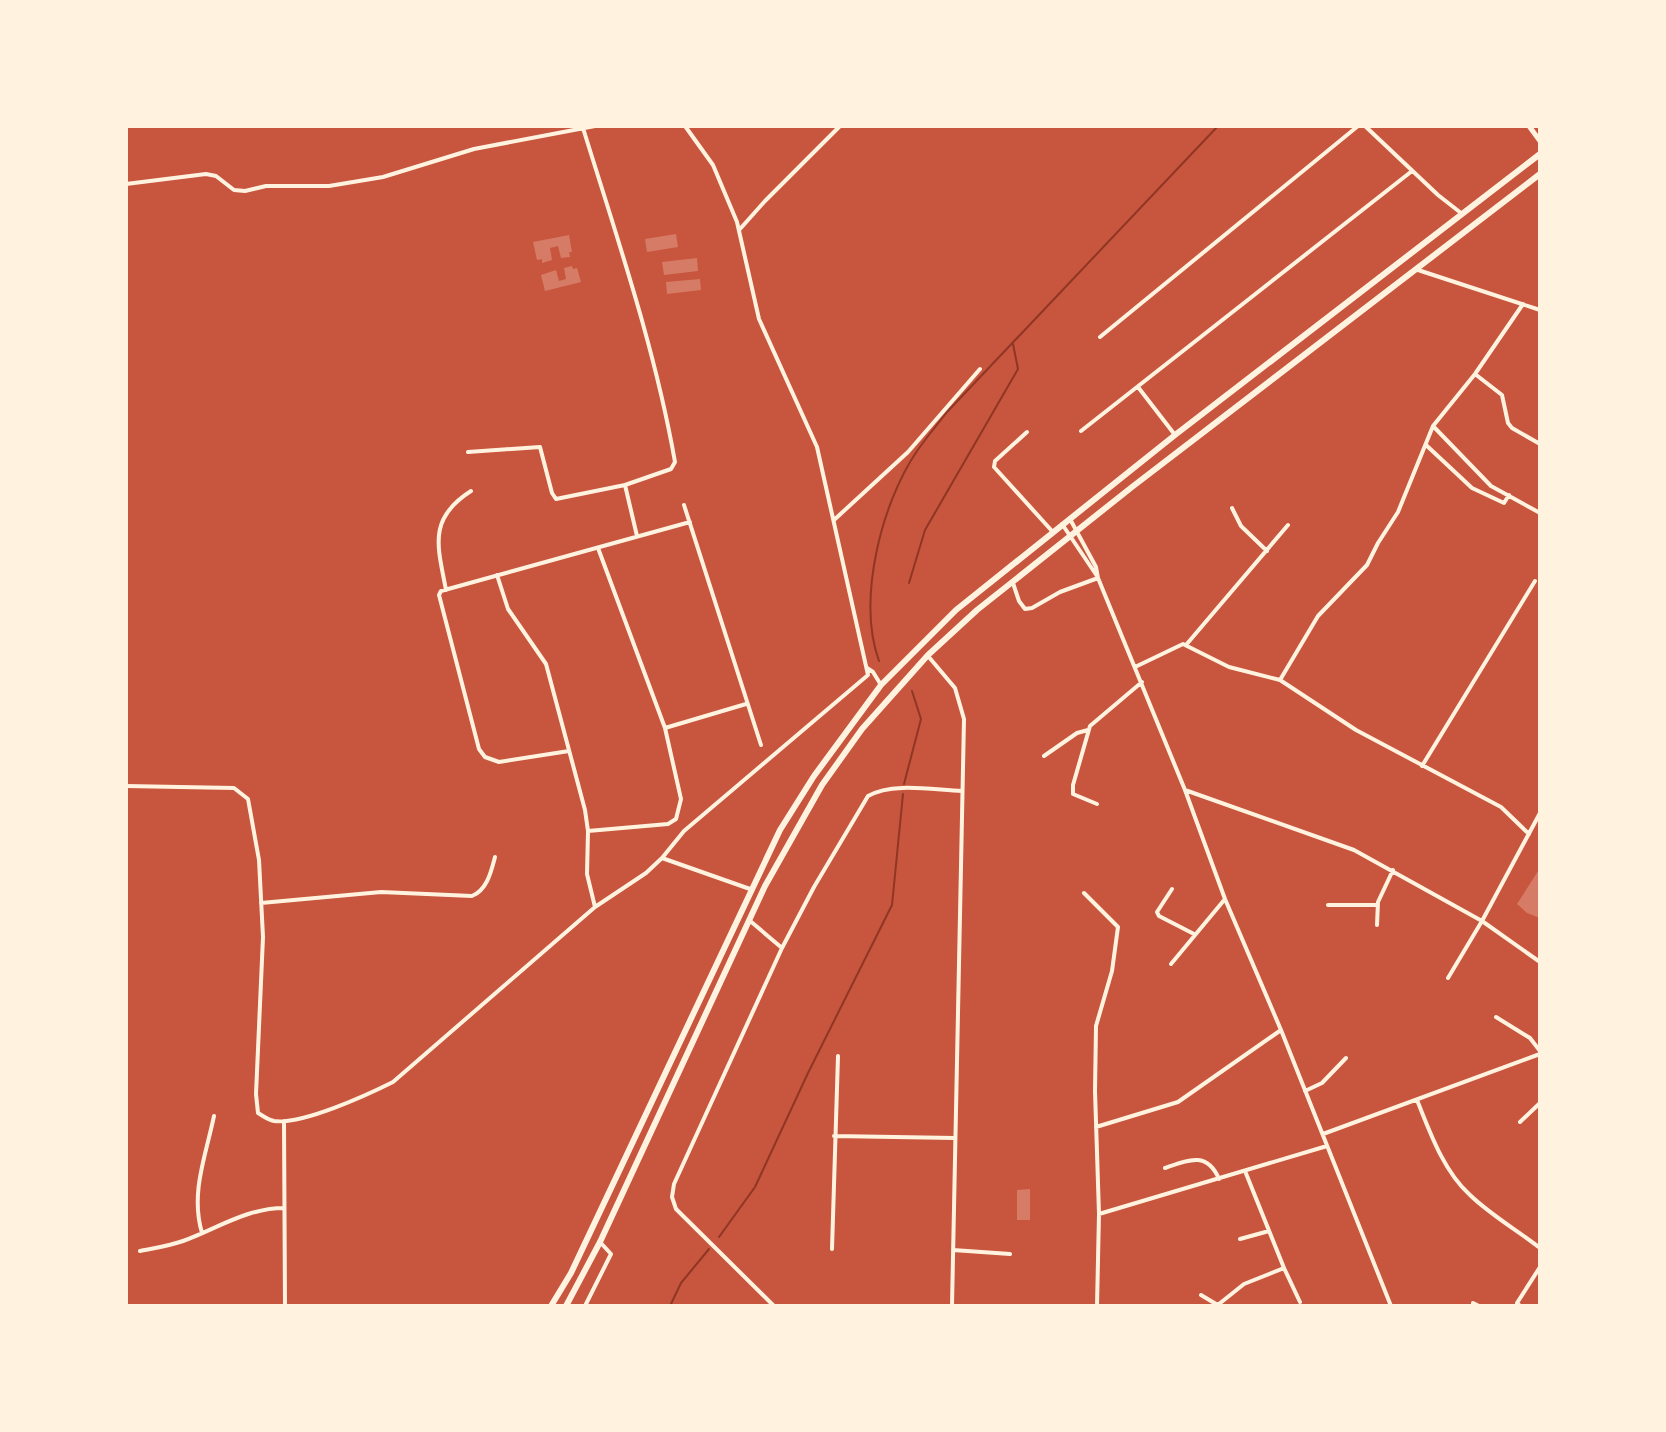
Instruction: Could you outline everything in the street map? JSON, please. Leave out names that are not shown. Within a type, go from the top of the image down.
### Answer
[{"type":"main road","points":[[551,1306],[571,1273],[780,830],[814,776],[881,685],[956,610],[1052,531],[1540,154]]},
{"type":"main road","points":[[566,1306],[600,1242],[788,841],[822,785],[862,729],[928,655],[1013,582],[1540,174]]},
{"type":"street","points":[[126,184],[206,174],[216,176],[234,190],[266,186],[314,188],[383,177],[474,149],[595,126]]},
{"type":"street","points":[[126,786],[234,788],[243,793],[250,804],[255,828],[263,937],[256,1094],[258,1113],[271,1121],[284,1121],[336,1106],[393,1082],[595,907],[646,873],[684,831],[866,679],[867,668],[811,430],[759,319],[740,229],[713,165],[685,126]]},
{"type":"street","points":[[740,229],[840,126]]},
{"type":"street","points":[[1100,337],[1358,126]]},
{"type":"street","points":[[1365,126],[1461,213]]},
{"type":"street","points":[[1529,126],[1540,141]]},
{"type":"street","points":[[468,452],[540,447],[556,499],[625,485],[671,469],[675,462],[666,412],[628,273],[583,128]]},
{"type":"street","points":[[1081,431],[1412,171]]},
{"type":"street","points":[[1415,269],[1540,310]]},
{"type":"street","points":[[1280,680],[1318,616],[1367,565],[1398,512],[1433,426],[1475,374],[1523,304]]},
{"type":"street","points":[[834,520],[908,452],[980,369]]},
{"type":"street","points":[[1475,374],[1502,395],[1512,428],[1540,444]]},
{"type":"street","points":[[1138,387],[1175,435]]},
{"type":"street","points":[[1433,426],[1491,486],[1540,513]]},
{"type":"street","points":[[1027,432],[995,461],[994,467],[1052,531]]},
{"type":"street","points":[[1426,445],[1472,488],[1504,503],[1509,495]]},
{"type":"street","points":[[625,485],[637,536]]},
{"type":"street","points":[[446,590],[437,535],[454,502],[471,491]]},
{"type":"street","points":[[684,505],[761,745]]},
{"type":"street","points":[[1232,508],[1241,526],[1267,551]]},
{"type":"street","points":[[1070,519],[1096,567],[1098,578]]},
{"type":"street","points":[[569,751],[499,762],[485,757],[479,749],[438,599],[441,591],[690,522]]},
{"type":"street","points":[[1062,524],[1098,578],[1142,682],[1225,899],[1391,1306]]},
{"type":"street","points":[[1186,645],[1288,525]]},
{"type":"street","points":[[588,831],[668,824],[676,819],[681,799],[665,728],[598,548]]},
{"type":"street","points":[[497,575],[508,609],[546,664],[588,831],[587,874],[595,907]]},
{"type":"street","points":[[1013,582],[1025,609],[1098,578]]},
{"type":"street","points":[[1422,766],[1535,581]]},
{"type":"street","points":[[1135,667],[1179,644],[1229,667],[1280,680],[1356,730],[1501,807],[1529,834]]},
{"type":"street","points":[[928,655],[949,678],[959,696],[964,719],[952,1306]]},
{"type":"street","points":[[867,668],[881,685]]},
{"type":"street","points":[[1097,804],[1073,794],[1088,730],[1092,722],[1142,682]]},
{"type":"street","points":[[665,728],[746,704]]},
{"type":"street","points":[[1044,756],[1077,733],[1088,730]]},
{"type":"street","points":[[774,1306],[676,1209],[672,1197],[674,1184],[782,948],[820,875],[868,796],[891,789],[962,791]]},
{"type":"street","points":[[1185,790],[1354,850],[1482,921],[1540,962]]},
{"type":"street","points":[[1448,978],[1540,813]]},
{"type":"street","points":[[261,903],[381,892],[472,896],[478,894],[489,879],[495,857]]},
{"type":"street","points":[[662,858],[750,889]]},
{"type":"street","points":[[1377,925],[1377,905],[1393,870]]},
{"type":"street","points":[[1172,889],[1157,912],[1159,916],[1194,934]]},
{"type":"street","points":[[1084,893],[1118,927],[1112,971],[1097,1017],[1097,1306]]},
{"type":"street","points":[[1171,964],[1225,899]]},
{"type":"street","points":[[1328,905],[1377,905]]},
{"type":"street","points":[[749,920],[782,948]]},
{"type":"street","points":[[1323,1134],[1540,1052],[1530,1038],[1496,1017]]},
{"type":"street","points":[[1096,1127],[1178,1102],[1281,1030]]},
{"type":"street","points":[[832,1249],[838,1056]]},
{"type":"street","points":[[1305,1091],[1322,1083],[1346,1058]]},
{"type":"street","points":[[1417,1099],[1451,1172],[1468,1194],[1540,1248]]},
{"type":"street","points":[[1520,1122],[1540,1103]]},
{"type":"street","points":[[202,1233],[197,1207],[200,1169],[214,1116]]},
{"type":"street","points":[[284,1121],[285,1306]]},
{"type":"street","points":[[834,1136],[955,1138]]},
{"type":"street","points":[[1099,1214],[1327,1146]]},
{"type":"street","points":[[1165,1168],[1194,1158],[1208,1164],[1219,1179]]},
{"type":"street","points":[[1245,1171],[1300,1302]]},
{"type":"street","points":[[140,1251],[181,1242],[242,1215],[284,1208]]},
{"type":"street","points":[[1240,1239],[1269,1231]]},
{"type":"street","points":[[585,1306],[611,1254],[600,1242]]},
{"type":"street","points":[[953,1250],[1010,1254]]},
{"type":"street","points":[[1517,1305],[1540,1267]]},
{"type":"street","points":[[1201,1295],[1219,1304],[1244,1284],[1284,1268]]},
{"type":"building","points":[[676,234],[678,247],[647,252],[645,239]]},
{"type":"building","points":[[569,235],[570,257],[561,258],[558,246],[550,248],[552,260],[542,263],[542,259],[537,260],[533,242]]},
{"type":"building","points":[[697,258],[698,271],[664,275],[662,262]]},
{"type":"building","points":[[572,266],[573,269],[577,268],[581,282],[545,291],[541,275],[556,270],[559,281],[566,279],[564,268]]},
{"type":"building","points":[[700,279],[701,290],[667,294],[666,282]]},
{"type":"building","points":[[1540,868],[1540,918],[1527,913],[1517,904]]},
{"type":"building","points":[[1030,1189],[1030,1220],[1017,1220],[1017,1190]]},
{"type":"waterway","points":[[879,661],[871,610],[876,553],[893,498],[917,451],[947,412],[1218,126]]},
{"type":"waterway","points":[[909,583],[925,530],[1018,369],[1013,344]]},
{"type":"waterway","points":[[904,784],[921,719],[912,691]]},
{"type":"waterway","points":[[719,1237],[755,1187],[892,905],[903,794]]},
{"type":"waterway","points":[[670,1306],[681,1283],[709,1249]]}]
